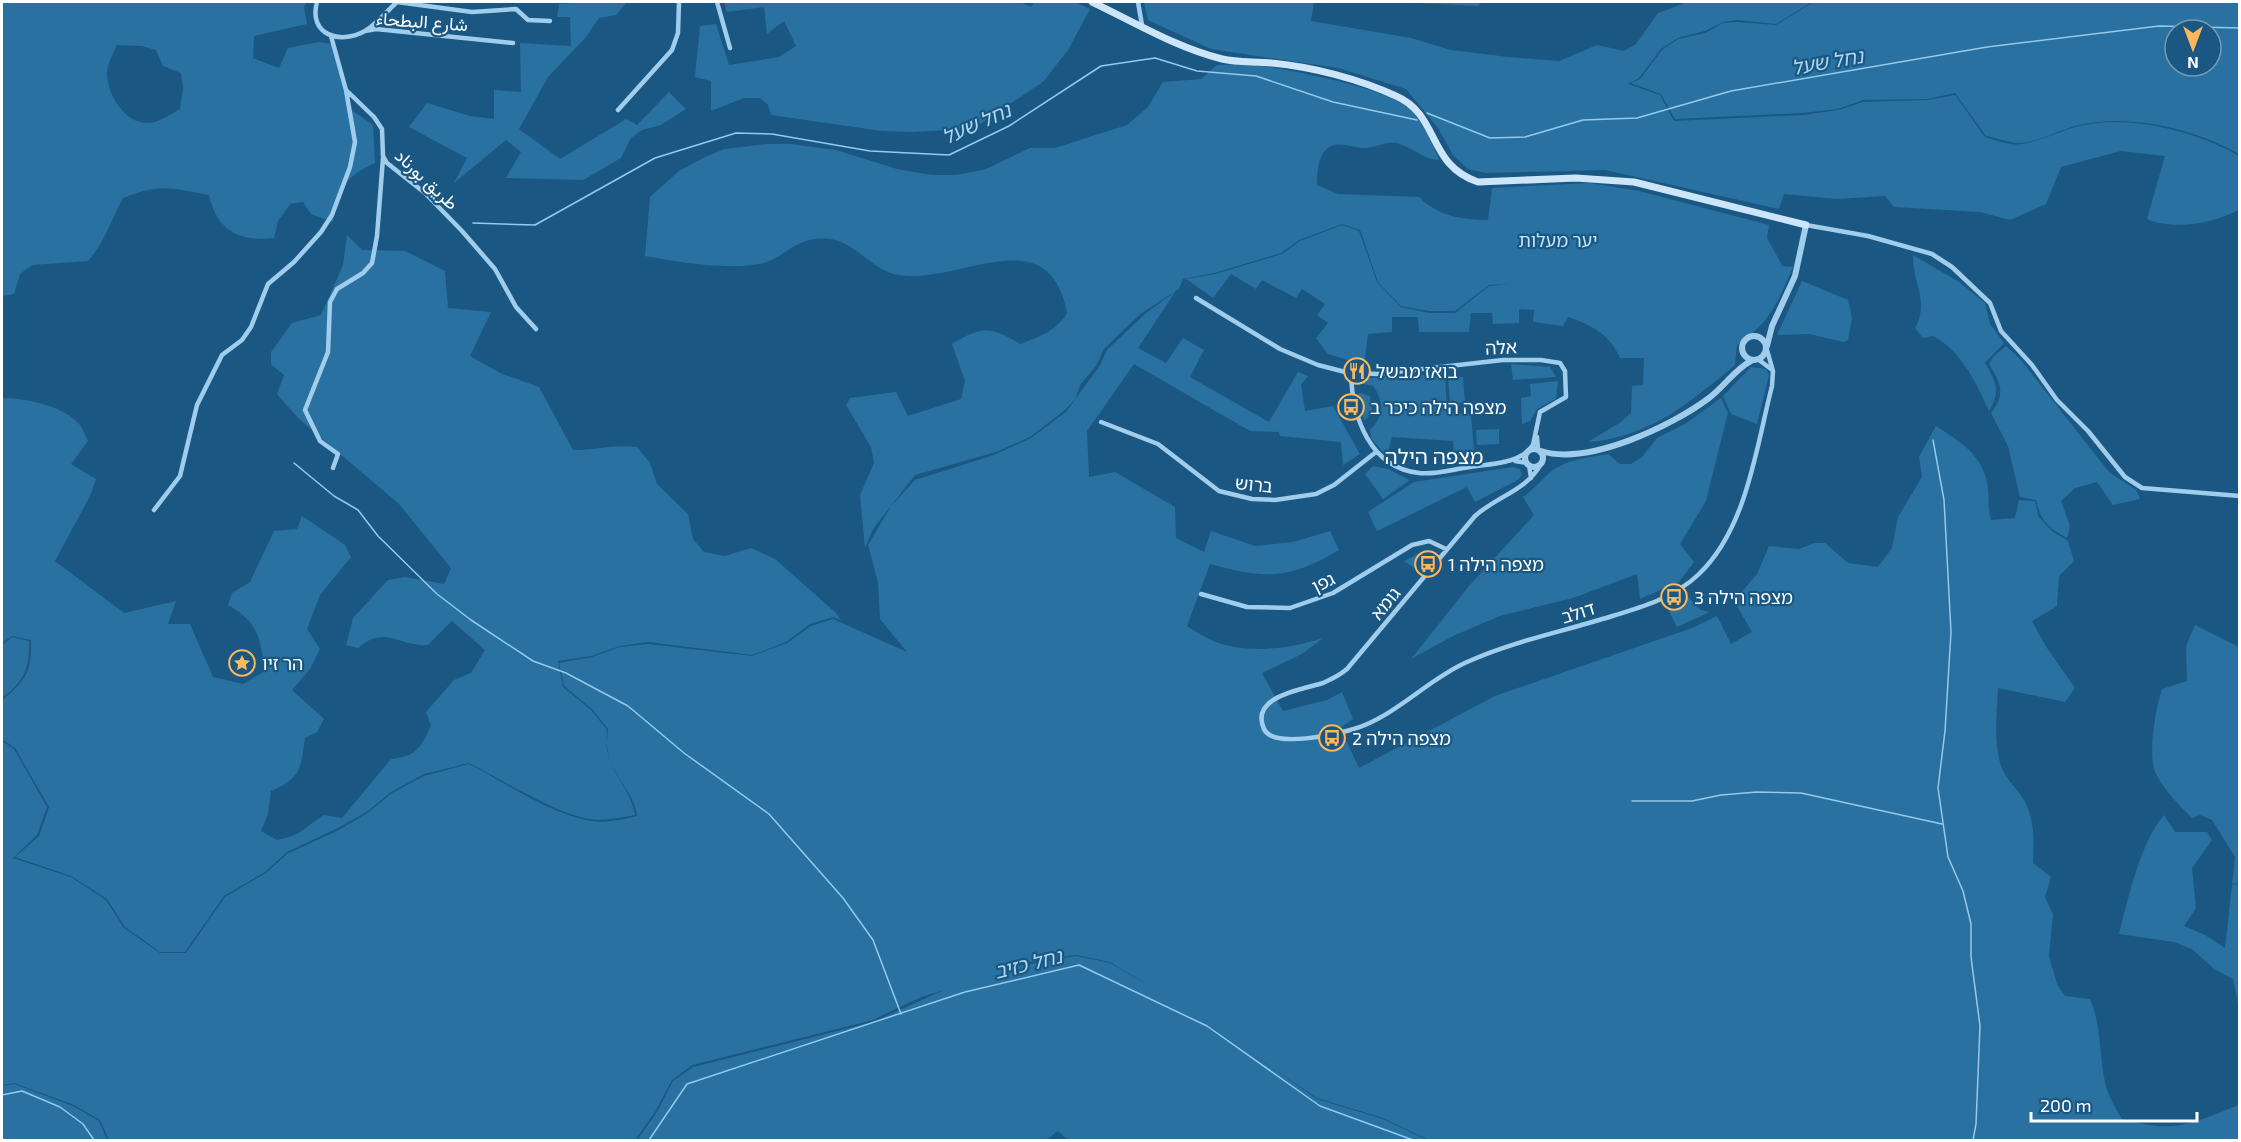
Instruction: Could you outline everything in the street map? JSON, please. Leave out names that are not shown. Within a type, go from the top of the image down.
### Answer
[{"type":"main road","points":[[1092,2],[1198,53],[1225,60],[1304,68],[1398,96],[1418,111],[1449,166],[1464,177],[1478,183],[1609,179],[1645,185],[1806,225]]},
{"type":"street","points":[[154,510],[180,476],[197,405],[222,355],[242,340],[251,327],[268,284],[294,262],[321,232],[332,214],[350,167],[355,142],[346,90],[331,36],[321,30],[316,22],[317,2]]},
{"type":"street","points":[[365,31],[397,2],[472,12],[516,9],[528,20],[550,21]]},
{"type":"street","points":[[618,110],[672,50],[678,33],[679,2]]},
{"type":"street","points":[[717,2],[730,48]]},
{"type":"street","points":[[1138,2],[1142,26]]},
{"type":"street","name":"شارع البطحاء","points":[[331,36],[376,30],[513,43]]},
{"type":"street","name":"طريق بورناد","points":[[346,90],[374,117],[382,129],[383,156],[387,163],[425,193],[462,231],[495,268],[516,307],[536,329]]},
{"type":"street","points":[[333,468],[338,454],[320,441],[305,410],[328,352],[330,302],[337,290],[363,273],[372,263],[378,226],[383,156]]},
{"type":"street","points":[[1759,360],[1767,348],[1772,326],[1795,276],[1806,225],[1868,236],[1938,257],[1952,267],[1990,303],[2001,331],[2032,365],[2057,400],[2088,431],[2125,477],[2142,488],[2240,496]]},
{"type":"street","name":"אלה","points":[[1196,298],[1280,349],[1318,364],[1351,373],[1378,374],[1485,361],[1553,361],[1563,366],[1566,397],[1540,412],[1528,451]]},
{"type":"street","points":[[1737,372],[1743,344],[1772,326]]},
{"type":"street","points":[[1754,336],[1763,339],[1767,348]]},
{"type":"street","name":"דולב","points":[[1264,728],[1274,738],[1290,740],[1361,727],[1466,662],[1650,604],[1689,584],[1721,546],[1741,503],[1772,386],[1773,371],[1767,348]]},
{"type":"street","points":[[1742,352],[1751,361]]},
{"type":"street","points":[[1351,373],[1353,395],[1361,424],[1376,452],[1399,468],[1422,473],[1509,461],[1535,467],[1564,454],[1616,445],[1664,426],[1708,398],[1751,361],[1759,360],[1773,371]]},
{"type":"street","name":"ברוש","points":[[1101,422],[1158,444],[1219,491],[1245,499],[1275,500],[1316,494],[1334,485],[1376,452]]},
{"type":"street","points":[[1528,483],[1542,462],[1536,431]]},
{"type":"street","points":[[1509,461],[1528,451],[1540,450],[1564,454]]},
{"type":"street","points":[[1528,451],[1528,464],[1532,476],[1528,483]]},
{"type":"street","name":"גומא","points":[[1264,728],[1263,714],[1275,699],[1339,675],[1353,663],[1446,549],[1482,509],[1528,483]]},
{"type":"street","name":"גפן","points":[[1201,594],[1247,607],[1290,608],[1333,593],[1412,544],[1429,541],[1446,549]]},
{"type":"green space","points":[[2,2],[307,2],[304,7],[307,24],[254,36],[253,58],[279,68],[288,48],[319,42],[332,44],[350,109],[373,125],[375,163],[364,168],[344,185],[340,192],[333,222],[311,214],[303,202],[290,204],[278,221],[274,238],[251,238],[241,236],[224,225],[209,195],[166,188],[147,190],[123,198],[103,239],[88,261],[32,265],[20,274],[14,294],[2,296]],"holes":[[[117,45],[142,46],[156,50],[163,66],[181,73],[183,88],[180,109],[155,122],[146,123],[129,117],[116,103],[107,76]]]},
{"type":"green space","points":[[627,2],[616,15],[599,18],[586,37],[548,77],[519,129],[560,159],[626,119],[637,125],[669,92],[686,109],[661,125],[642,130],[631,138],[621,158],[583,180],[506,178],[521,152],[506,140],[454,183],[467,158],[409,127],[427,103],[470,116],[494,119],[494,90],[521,92],[520,43],[571,46],[570,17],[557,17],[559,4]]},
{"type":"green space","points":[[724,2],[1020,2],[1031,7],[1034,2],[1075,2],[1090,9],[1068,50],[1044,81],[973,129],[912,132],[882,131],[771,115],[768,105],[760,98],[744,98],[711,111],[711,81],[695,77],[700,26],[716,24],[729,65],[779,57],[796,46],[784,21],[767,34],[764,7],[727,12]]},
{"type":"green space","points":[[1144,2],[1314,2],[1311,21],[1411,38],[1451,50],[1559,61],[1597,45],[1624,51],[1636,44],[1658,13],[1688,2],[1812,2],[1776,24],[1737,20],[1723,22],[1705,31],[1678,38],[1661,49],[1639,78],[1628,84],[1660,95],[1674,121],[1803,115],[1838,110],[1863,102],[1928,100],[1955,95],[1985,137],[2008,143],[2028,143],[2079,126],[2098,123],[2119,122],[2161,127],[2203,139],[2239,156],[2239,210],[2218,219],[2194,224],[2158,223],[2147,219],[2165,156],[2121,151],[2061,167],[2046,204],[2010,220],[1980,212],[1894,207],[1885,196],[1837,199],[1784,194],[1779,209],[1605,170],[1486,173],[1468,169],[1453,155],[1438,128],[1406,89],[1338,68],[1211,49],[1148,20]]},
{"type":"green space","points":[[1399,2],[1482,2],[1478,6]]},
{"type":"green space","points":[[1814,2],[2239,2],[2239,154],[2203,137],[2140,122],[2098,122],[2079,125],[2024,143],[2009,142],[1986,136],[1955,93],[1928,99],[1863,100],[1838,109],[1803,113],[1675,119],[1661,94],[1631,83],[1640,79],[1662,50],[1678,39],[1705,33],[1723,23],[1776,25]]},
{"type":"green space","name":"יער מעלות","points":[[1249,64],[1335,80],[1382,94],[1400,102],[1421,122],[1439,160],[1428,158],[1396,143],[1363,148],[1345,145],[1329,147],[1320,161],[1317,185],[1338,194],[1419,197],[1434,209],[1451,216],[1488,220],[1492,188],[1590,183],[1639,191],[1769,225],[1767,238],[1782,265],[1779,270],[1782,266],[1793,267],[1772,311],[1749,337],[1737,345],[1735,365],[1685,405],[1649,426],[1610,439],[1588,442],[1621,422],[1631,413],[1632,386],[1643,385],[1644,358],[1620,358],[1605,337],[1592,327],[1577,320],[1568,317],[1563,326],[1533,322],[1534,310],[1519,309],[1519,323],[1493,324],[1492,313],[1471,313],[1469,332],[1419,332],[1418,317],[1392,317],[1392,332],[1368,334],[1364,365],[1328,354],[1316,338],[1328,323],[1317,315],[1325,304],[1302,289],[1296,298],[1262,280],[1256,289],[1231,274],[1213,298],[1186,279],[1215,274],[1282,254],[1300,241],[1342,225],[1359,231],[1377,282],[1401,307],[1429,313],[1455,313],[1489,286],[1512,284],[1489,285],[1455,311],[1429,311],[1401,306],[1378,282],[1360,230],[1342,224],[1299,240],[1281,253],[1214,273],[1183,279],[1179,289],[1139,315],[1104,349],[1096,366],[1080,385],[1076,398],[1065,410],[1030,437],[996,452],[915,475],[873,529],[865,548],[860,495],[874,463],[871,447],[846,405],[850,398],[896,392],[908,416],[961,399],[965,381],[952,344],[971,334],[986,330],[1001,334],[1020,344],[1046,333],[1067,313],[1057,284],[1042,268],[1022,261],[999,261],[922,276],[898,275],[880,268],[848,245],[830,239],[807,241],[768,262],[745,266],[702,264],[645,256],[650,197],[679,171],[725,149],[790,144],[836,150],[897,169],[931,175],[957,175],[986,169],[1030,148],[1055,148],[1127,125],[1148,107],[1163,82],[1201,79],[1217,65]]},
{"type":"green space","points":[[347,235],[362,250],[405,251],[445,271],[448,308],[491,312],[470,356],[500,373],[539,387],[573,450],[637,447],[650,463],[657,484],[688,514],[693,539],[704,552],[725,556],[751,548],[775,559],[841,620],[833,617],[810,624],[786,642],[752,655],[648,642],[620,646],[591,656],[558,661],[563,687],[591,710],[607,730],[609,757],[632,803],[635,815],[600,820],[576,816],[561,811],[469,763],[424,774],[391,792],[368,811],[287,852],[265,872],[224,896],[185,952],[160,952],[125,927],[107,899],[71,876],[15,857],[39,836],[49,807],[15,748],[2,739],[2,700],[17,687],[29,668],[31,640],[12,636],[2,643],[2,398],[32,401],[63,412],[79,424],[88,441],[71,464],[96,479],[90,496],[55,561],[124,613],[176,601],[168,624],[190,624],[213,677],[243,684],[265,671],[256,632],[246,618],[228,605],[232,593],[250,582],[274,531],[297,529],[302,516],[345,545],[351,557],[320,595],[307,629],[320,649],[310,669],[292,690],[324,719],[317,732],[305,738],[302,757],[294,777],[271,791],[268,814],[261,831],[277,840],[298,833],[324,815],[342,818],[391,759],[406,756],[417,750],[431,725],[426,712],[454,680],[471,673],[485,650],[452,621],[428,645],[418,645],[385,637],[368,641],[358,648],[346,645],[353,618],[388,580],[405,577],[444,584],[451,568],[399,504],[298,418],[277,394],[284,375],[271,364],[271,352],[292,323],[321,315],[343,265]]},
{"type":"green space","points":[[1913,255],[1959,282],[1985,303],[1990,324],[2004,343],[1985,363],[1996,386],[1995,397],[1989,411],[1967,369],[1952,350],[1933,336],[1923,338],[1915,328],[1921,309],[1921,300]]},
{"type":"green space","points":[[1802,281],[1848,300],[1852,318],[1848,340],[1844,342],[1809,334],[1777,335]]},
{"type":"green space","points":[[1175,292],[1138,348],[1166,363],[1183,338],[1204,350],[1190,377],[1269,422],[1298,372],[1308,376],[1301,385],[1305,411],[1333,406],[1360,454],[1343,465],[1341,442],[1280,436],[1279,432],[1250,431],[1134,364],[1087,431],[1089,477],[1115,472],[1175,507],[1176,538],[1204,552],[1211,531],[1255,546],[1293,542],[1330,531],[1339,550],[1291,572],[1262,574],[1210,564],[1187,626],[1220,644],[1249,649],[1287,647],[1323,638],[1302,654],[1262,673],[1283,711],[1327,700],[1342,692],[1353,719],[1340,728],[1359,768],[1495,696],[1692,628],[1717,616],[1731,644],[1752,632],[1734,601],[1757,574],[1769,546],[1799,549],[1814,543],[1825,543],[1848,563],[1878,567],[1892,548],[1898,517],[1922,477],[1919,457],[1936,426],[1959,442],[1973,454],[1983,469],[1991,520],[2015,518],[2019,500],[2035,501],[2038,516],[2052,531],[2068,541],[2074,561],[2059,576],[2057,606],[2032,621],[2045,645],[2075,688],[2065,702],[1998,688],[1996,717],[1997,747],[2001,766],[2024,800],[2030,815],[2033,863],[2051,877],[2045,897],[2053,914],[2049,956],[2057,984],[2065,996],[2090,999],[2098,1028],[2105,1083],[2122,1119],[2156,1126],[2182,1125],[2239,1105],[2239,1140],[1429,1140],[1383,1118],[1317,1098],[1244,1049],[1317,1099],[1383,1119],[1427,1140],[1068,1140],[1058,1131],[1046,1140],[637,1140],[657,1112],[673,1081],[693,1067],[873,1022],[944,990],[921,997],[873,1020],[692,1065],[672,1080],[655,1112],[635,1140],[109,1140],[100,1120],[74,1105],[14,1083],[2,1085],[2,741],[14,749],[47,807],[37,835],[13,858],[71,877],[106,900],[124,928],[160,953],[186,953],[225,897],[266,873],[287,854],[339,830],[369,812],[392,793],[424,776],[469,764],[541,803],[571,816],[598,822],[637,816],[632,799],[609,758],[608,729],[592,709],[564,686],[559,663],[592,657],[620,647],[648,644],[752,656],[787,643],[811,626],[833,619],[907,652],[880,619],[878,582],[868,545],[891,506],[915,480],[994,455],[1031,438],[1066,412],[1099,367],[1107,350],[1146,313]],"holes":[[[1076,955],[1110,962],[1153,988],[1110,963],[1076,956],[1007,968],[1017,964]]]},
{"type":"green space","points":[[2006,346],[2020,359],[2109,472],[2136,490],[2140,499],[2113,505],[2097,482],[2075,488],[2061,501],[2070,526],[2067,538],[2046,523],[2040,514],[2036,500],[2020,497],[2008,446],[1991,413],[1999,400],[2000,389],[1989,364],[1993,357]]},
{"type":"green space","points":[[1511,364],[1550,367],[1556,377],[1513,380]]},
{"type":"green space","points":[[1751,367],[1766,369],[1769,375],[1757,424],[1731,414],[1723,396]]},
{"type":"green space","points":[[1445,373],[1447,413],[1471,414],[1475,463],[1455,465],[1453,441],[1392,437],[1387,457],[1371,438],[1370,430],[1378,420],[1381,409],[1377,392],[1373,386],[1360,383],[1357,379]]},
{"type":"green space","points":[[1463,377],[1465,403],[1450,404],[1448,378]]},
{"type":"green space","points":[[1558,381],[1556,399],[1537,409],[1530,421],[1522,424],[1521,398],[1531,396],[1530,384]]},
{"type":"green space","points":[[1357,394],[1370,396],[1372,413],[1364,421]]},
{"type":"green space","points":[[1721,398],[1728,413],[1706,501],[1680,544],[1694,562],[1679,582],[1640,599],[1637,574],[1573,598],[1500,616],[1453,636],[1411,659],[1469,586],[1534,515],[1523,497],[1548,474],[1569,462],[1608,454],[1620,464],[1631,464],[1642,457],[1657,438],[1685,424]]},
{"type":"green space","points":[[1499,429],[1499,444],[1477,445],[1476,430]]},
{"type":"green space","points":[[1373,466],[1388,469],[1410,480],[1383,499],[1365,474]]},
{"type":"green space","points":[[1513,467],[1520,469],[1522,475],[1518,480],[1475,502],[1467,487],[1377,531],[1368,512],[1414,482]]},
{"type":"green space","points":[[1422,552],[1430,553],[1432,557],[1419,571],[1404,561]]},
{"type":"green space","points":[[1686,595],[1701,610],[1710,612],[1677,627],[1666,605]]},
{"type":"green space","points":[[2195,625],[2239,647],[2239,883],[2232,884],[2235,857],[2212,820],[2200,815],[2192,818],[2163,786],[2153,766],[2153,732],[2162,689],[2187,681],[2186,646]]},
{"type":"green space","points":[[12,637],[29,641],[27,667],[16,686],[2,698],[2,645]]},
{"type":"green space","points":[[2164,815],[2175,832],[2207,832],[2212,840],[2192,868],[2196,908],[2184,926],[2205,935],[2225,948],[2232,885],[2239,884],[2239,1008],[2233,979],[2214,969],[2192,949],[2174,942],[2119,934],[2131,888],[2148,840]]},
{"type":"green space","points":[[14,1084],[73,1106],[99,1121],[107,1140],[2,1140],[2,1086]]},
{"type":"waterway","name":"נחל שעל","points":[[1427,113],[1490,138],[1525,137],[1583,120],[1637,118],[1731,91],[1987,47],[2159,26],[2240,28]]},
{"type":"waterway","name":"נחל שעל","points":[[473,223],[535,225],[655,158],[736,133],[772,134],[870,151],[949,155],[1009,126],[1101,66],[1155,58],[1197,71],[1256,76],[1333,102],[1417,120]]},
{"type":"waterway","points":[[1933,440],[1944,500],[1951,632],[1945,731],[1938,788],[1948,857],[1963,891],[1971,924],[1971,957],[1980,1026],[1976,1124],[1973,1140]]},
{"type":"waterway","points":[[294,463],[334,496],[358,510],[378,536],[437,594],[471,620],[533,661],[566,673],[628,706],[684,753],[769,814],[843,898],[873,940],[901,1014]]},
{"type":"waterway","points":[[1632,801],[1692,801],[1721,795],[1757,792],[1801,793],[1942,824]]},
{"type":"waterway","name":"נחל כזיב","points":[[649,1140],[687,1084],[965,992],[1079,965],[1207,1026],[1320,1106],[1413,1140]]},
{"type":"waterway","name":"נחל כזיב","points":[[2,1095],[22,1091],[60,1107],[83,1124],[94,1140]]},
{"type":"place","name":"בואז מבשל","points":[[1357,371]]},
{"type":"place","name":"מצפה הילה כיכר ב","points":[[1351,407]]},
{"type":"place","name":"מצפה הילה 1","points":[[1428,564]]},
{"type":"place","name":"מצפה הילה 3","points":[[1674,597]]},
{"type":"place","name":"הר זיו","points":[[242,663]]},
{"type":"place","name":"מצפה הילה 2","points":[[1332,738]]},
{"type":"district","name":"מצפה הילה","points":[[1434,455]]}]
